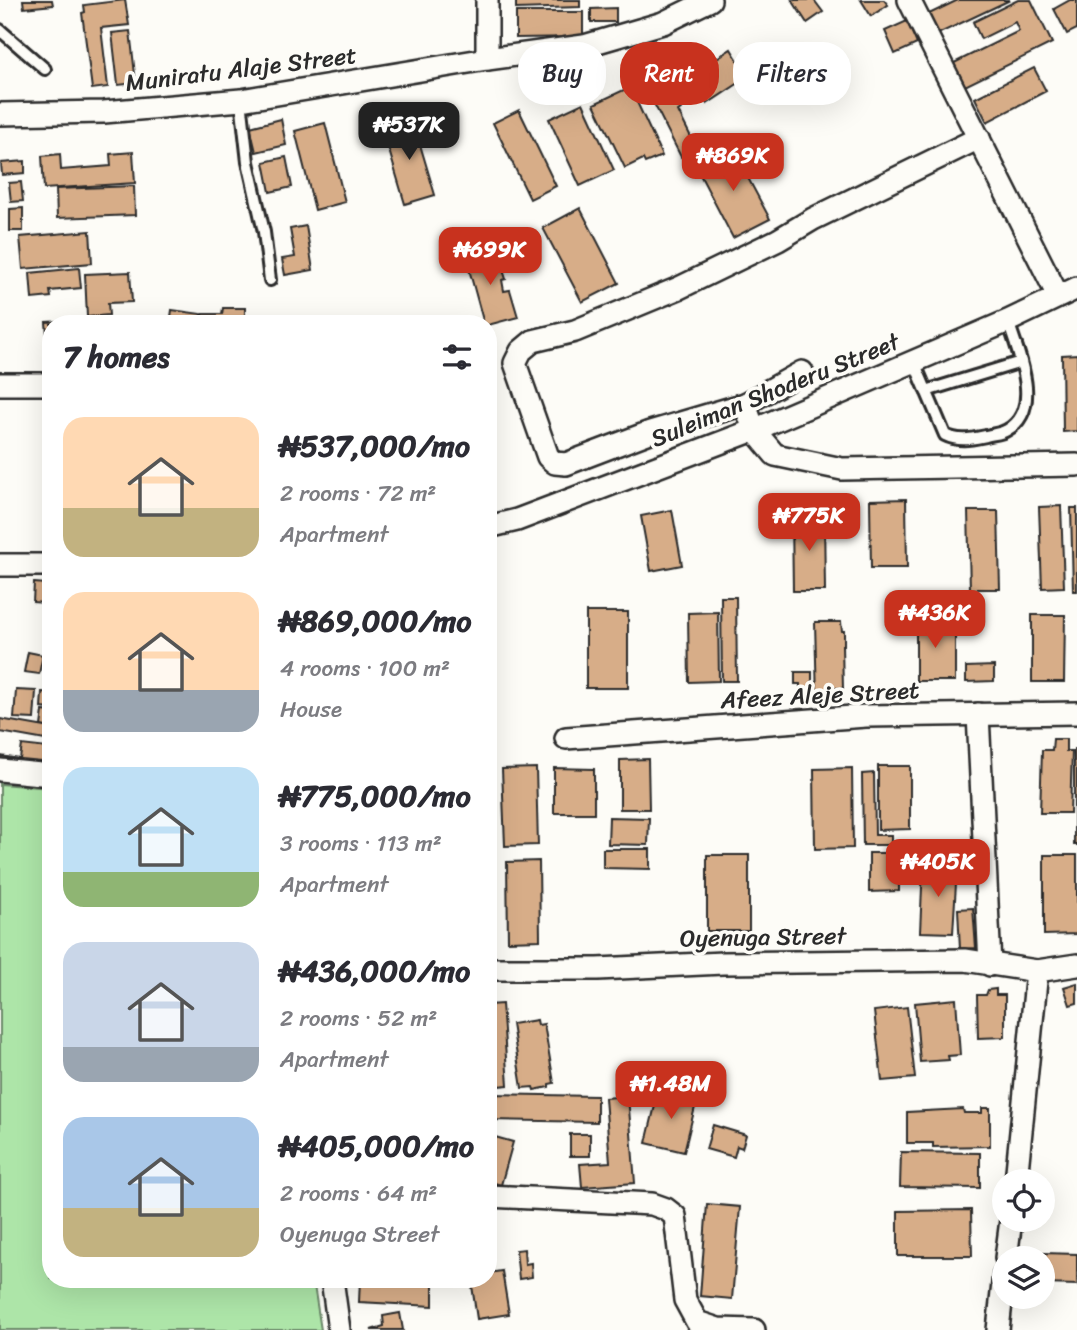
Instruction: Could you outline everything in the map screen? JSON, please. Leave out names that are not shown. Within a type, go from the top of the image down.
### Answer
[{"type":"street","points":[[487,0],[487,59]]},
{"type":"street","name":"Muniratu Alaje Street","points":[[0,114],[104,112],[241,100],[487,59],[584,46],[663,23],[710,0]]},
{"type":"street","points":[[909,0],[979,138],[1067,292]]},
{"type":"street","points":[[803,372],[745,404],[649,432],[566,464],[555,463],[548,457],[515,363],[521,351],[533,341],[575,331],[679,288],[979,138]]},
{"type":"street","name":"Suleiman Shoderu Street","points":[[497,525],[517,520],[754,430],[1008,321],[1067,292]]},
{"type":"street","points":[[0,383],[42,384]]},
{"type":"street","points":[[745,404],[754,430],[775,455],[842,469],[1077,464]]},
{"type":"street","points":[[0,565],[42,565]]},
{"type":"street","name":"Afeez Aleje Street","points":[[566,738],[856,716],[1077,713]]},
{"type":"street","points":[[978,714],[990,965]]},
{"type":"street","points":[[0,771],[42,774]]},
{"type":"street","name":"Oyenuga Street","points":[[497,969],[906,960],[965,960],[1037,971],[1077,965]]},
{"type":"street","points":[[1017,1169],[1037,971]]},
{"type":"street","points":[[497,1196],[652,1204],[666,1209],[674,1216],[685,1300],[697,1322],[718,1329],[754,1330]]},
{"type":"street","points":[[333,1288],[339,1330]]},
{"type":"street","points":[[998,1330],[1000,1309]]},
{"type":"lane","points":[[0,30],[45,69]]},
{"type":"lane","points":[[241,100],[248,162],[264,232],[270,280]]},
{"type":"lane","points":[[914,362],[944,435],[956,441],[1005,432],[1017,423],[1025,412],[1026,388],[1008,321]]},
{"type":"lane","points":[[926,391],[1021,362]]},
{"type":"lane","points":[[971,439],[973,467]]},
{"type":"green space","points":[[0,784],[42,787],[42,1288],[314,1288],[321,1330],[0,1330]]},
{"type":"building","points":[[23,0],[52,0],[53,5],[24,8]]},
{"type":"building","points":[[125,0],[129,25],[101,28],[108,87],[92,89],[82,13],[85,12],[84,5]]},
{"type":"building","points":[[516,0],[580,0],[580,7],[516,9]]},
{"type":"building","points":[[792,0],[814,0],[823,12],[807,23]]},
{"type":"building","points":[[861,0],[884,0],[888,5],[871,16]]},
{"type":"building","points":[[958,0],[1010,0],[938,34],[929,14]]},
{"type":"building","points":[[1018,0],[1031,0],[1052,43],[963,87],[952,64],[1019,31],[1015,22],[981,39],[973,22]]},
{"type":"building","points":[[1070,0],[1077,0],[1077,29],[1067,34],[1054,9]]},
{"type":"building","points":[[616,8],[616,22],[591,22],[591,9]]},
{"type":"building","points":[[516,12],[583,12],[583,37],[516,38]]},
{"type":"building","points":[[907,21],[917,44],[895,54],[885,31]]},
{"type":"building","points":[[130,31],[136,83],[118,85],[112,33]]},
{"type":"building","points":[[731,49],[733,52],[733,87],[719,96],[719,57]]},
{"type":"building","points":[[1034,68],[1046,91],[987,122],[975,98]]},
{"type":"building","points":[[620,92],[620,105],[638,105],[662,156],[645,163],[643,159],[625,168],[594,105],[606,105],[606,98]]},
{"type":"building","points":[[584,105],[614,170],[580,186],[549,119]]},
{"type":"building","points":[[655,105],[679,105],[681,109],[678,111],[697,149],[681,157]]},
{"type":"building","points":[[519,110],[556,186],[530,199],[493,123]]},
{"type":"building","points":[[281,119],[286,145],[256,152],[250,127]]},
{"type":"building","points":[[413,121],[435,195],[405,204],[383,130]]},
{"type":"building","points":[[325,123],[345,202],[315,210],[295,131]]},
{"type":"building","points":[[732,148],[770,219],[733,238],[696,167]]},
{"type":"building","points":[[133,152],[135,183],[44,189],[42,156],[60,154],[61,170],[111,166],[110,154]]},
{"type":"building","points":[[286,157],[292,187],[270,192],[264,162]]},
{"type":"building","points":[[25,161],[25,173],[2,175],[1,163]]},
{"type":"building","points":[[21,182],[23,201],[11,202],[9,183]]},
{"type":"building","points":[[134,186],[135,215],[57,218],[56,189]]},
{"type":"building","points":[[23,208],[23,231],[10,231],[10,209]]},
{"type":"building","points":[[580,208],[619,283],[582,302],[543,228]]},
{"type":"building","points":[[306,226],[313,270],[285,275],[282,259],[295,257],[290,229]]},
{"type":"building","points":[[90,231],[92,263],[23,269],[20,237]]},
{"type":"building","points":[[489,244],[496,269],[502,267],[506,279],[502,280],[504,291],[510,290],[518,317],[497,323],[497,315],[482,315],[464,251]]},
{"type":"building","points":[[79,268],[81,288],[50,291],[51,297],[32,299],[30,273]]},
{"type":"building","points":[[130,272],[132,302],[108,303],[109,315],[87,315],[85,274]]},
{"type":"building","points":[[223,308],[245,308],[245,315],[203,315],[222,314]]},
{"type":"building","points":[[172,310],[201,314],[201,315],[171,315]]},
{"type":"building","points":[[1077,354],[1077,431],[1063,432],[1062,355]]},
{"type":"building","points":[[906,499],[907,568],[871,568],[870,500]]},
{"type":"building","points":[[1061,506],[1064,587],[1042,588],[1039,507]]},
{"type":"building","points":[[1071,508],[1077,508],[1077,591],[1073,591]]},
{"type":"building","points":[[672,510],[682,565],[651,571],[641,516]]},
{"type":"building","points":[[968,511],[998,511],[1000,589],[970,589]]},
{"type":"building","points":[[824,514],[825,591],[793,591],[792,515]]},
{"type":"building","points":[[34,583],[42,584],[42,603],[33,602]]},
{"type":"building","points":[[721,597],[736,597],[737,681],[722,681]]},
{"type":"building","points":[[586,612],[628,612],[628,688],[586,688]]},
{"type":"building","points":[[718,612],[719,681],[689,682],[688,613]]},
{"type":"building","points":[[1032,615],[1065,615],[1064,682],[1032,682]]},
{"type":"building","points":[[916,618],[955,618],[955,681],[916,681]]},
{"type":"building","points":[[815,622],[841,622],[844,631],[843,688],[835,688],[835,698],[817,699]]},
{"type":"building","points":[[28,652],[42,655],[39,674],[24,672]]},
{"type":"building","points":[[994,666],[994,681],[966,682],[966,667]]},
{"type":"building","points":[[795,672],[812,672],[812,691],[800,691],[800,684],[795,684]]},
{"type":"building","points":[[16,690],[36,691],[34,719],[14,718]]},
{"type":"building","points":[[0,719],[42,726],[42,739],[0,732]]},
{"type":"building","points":[[1053,739],[1066,739],[1066,751],[1072,751],[1070,813],[1040,813],[1042,750],[1052,750]]},
{"type":"building","points":[[22,745],[42,747],[42,767],[0,762],[0,756],[20,759]]},
{"type":"building","points":[[1074,749],[1077,749],[1077,845],[1074,845]]},
{"type":"building","points":[[648,759],[649,809],[620,809],[620,760]]},
{"type":"building","points":[[878,766],[910,766],[910,829],[878,830]]},
{"type":"building","points":[[536,768],[538,845],[505,846],[502,769]]},
{"type":"building","points":[[554,768],[594,769],[594,813],[554,813]]},
{"type":"building","points":[[852,768],[853,848],[815,849],[814,769]]},
{"type":"building","points":[[874,773],[875,835],[891,835],[891,845],[863,845],[862,774]]},
{"type":"building","points":[[609,817],[649,818],[648,845],[608,844]]},
{"type":"building","points":[[603,849],[650,849],[650,869],[603,868]]},
{"type":"building","points":[[869,853],[899,853],[899,891],[869,892]]},
{"type":"building","points":[[707,855],[749,855],[749,931],[707,931]]},
{"type":"building","points":[[1044,855],[1077,855],[1077,934],[1044,935]]},
{"type":"building","points":[[539,861],[540,940],[508,941],[507,862]]},
{"type":"building","points":[[923,865],[957,867],[953,933],[920,932]]},
{"type":"building","points":[[973,908],[976,948],[960,949],[958,909]]},
{"type":"building","points":[[1077,983],[1077,1003],[1070,1005],[1064,987]]},
{"type":"building","points":[[996,989],[996,995],[1005,995],[1005,1037],[978,1038],[977,995],[986,995],[988,990]]},
{"type":"building","points":[[956,999],[960,1055],[948,1056],[949,1060],[920,1062],[915,1003]]},
{"type":"building","points":[[497,1004],[502,1004],[508,1085],[497,1086]]},
{"type":"building","points":[[907,1007],[915,1078],[882,1081],[874,1011]]},
{"type":"building","points":[[537,1020],[538,1025],[544,1024],[554,1083],[549,1084],[549,1087],[534,1090],[533,1087],[522,1088],[512,1024]]},
{"type":"building","points":[[659,1089],[697,1099],[684,1152],[646,1143]]},
{"type":"building","points":[[497,1094],[597,1096],[597,1122],[497,1120]]},
{"type":"building","points":[[628,1096],[635,1183],[582,1187],[580,1164],[610,1162],[605,1098]]},
{"type":"building","points":[[982,1108],[990,1108],[990,1146],[933,1147],[933,1143],[907,1143],[907,1112],[963,1109],[964,1113],[982,1113]]},
{"type":"building","points":[[713,1125],[746,1135],[742,1148],[737,1146],[734,1157],[706,1149]]},
{"type":"building","points":[[570,1134],[590,1134],[590,1156],[570,1156]]},
{"type":"building","points":[[497,1138],[513,1142],[501,1185],[497,1184]]},
{"type":"building","points":[[901,1152],[980,1153],[980,1188],[900,1187]]},
{"type":"building","points":[[707,1204],[740,1207],[732,1299],[700,1296]]},
{"type":"building","points":[[971,1210],[972,1256],[898,1256],[898,1211]]},
{"type":"building","points":[[524,1249],[525,1264],[531,1263],[532,1277],[519,1279],[516,1250]]},
{"type":"building","points":[[1055,1253],[1077,1254],[1077,1285],[1055,1284]]},
{"type":"building","points":[[502,1271],[509,1314],[477,1319],[472,1288],[497,1288],[497,1272]]},
{"type":"building","points":[[360,1288],[433,1288],[433,1306],[359,1302]]},
{"type":"building","points":[[400,1313],[403,1330],[371,1330],[384,1326],[383,1316]]}]
